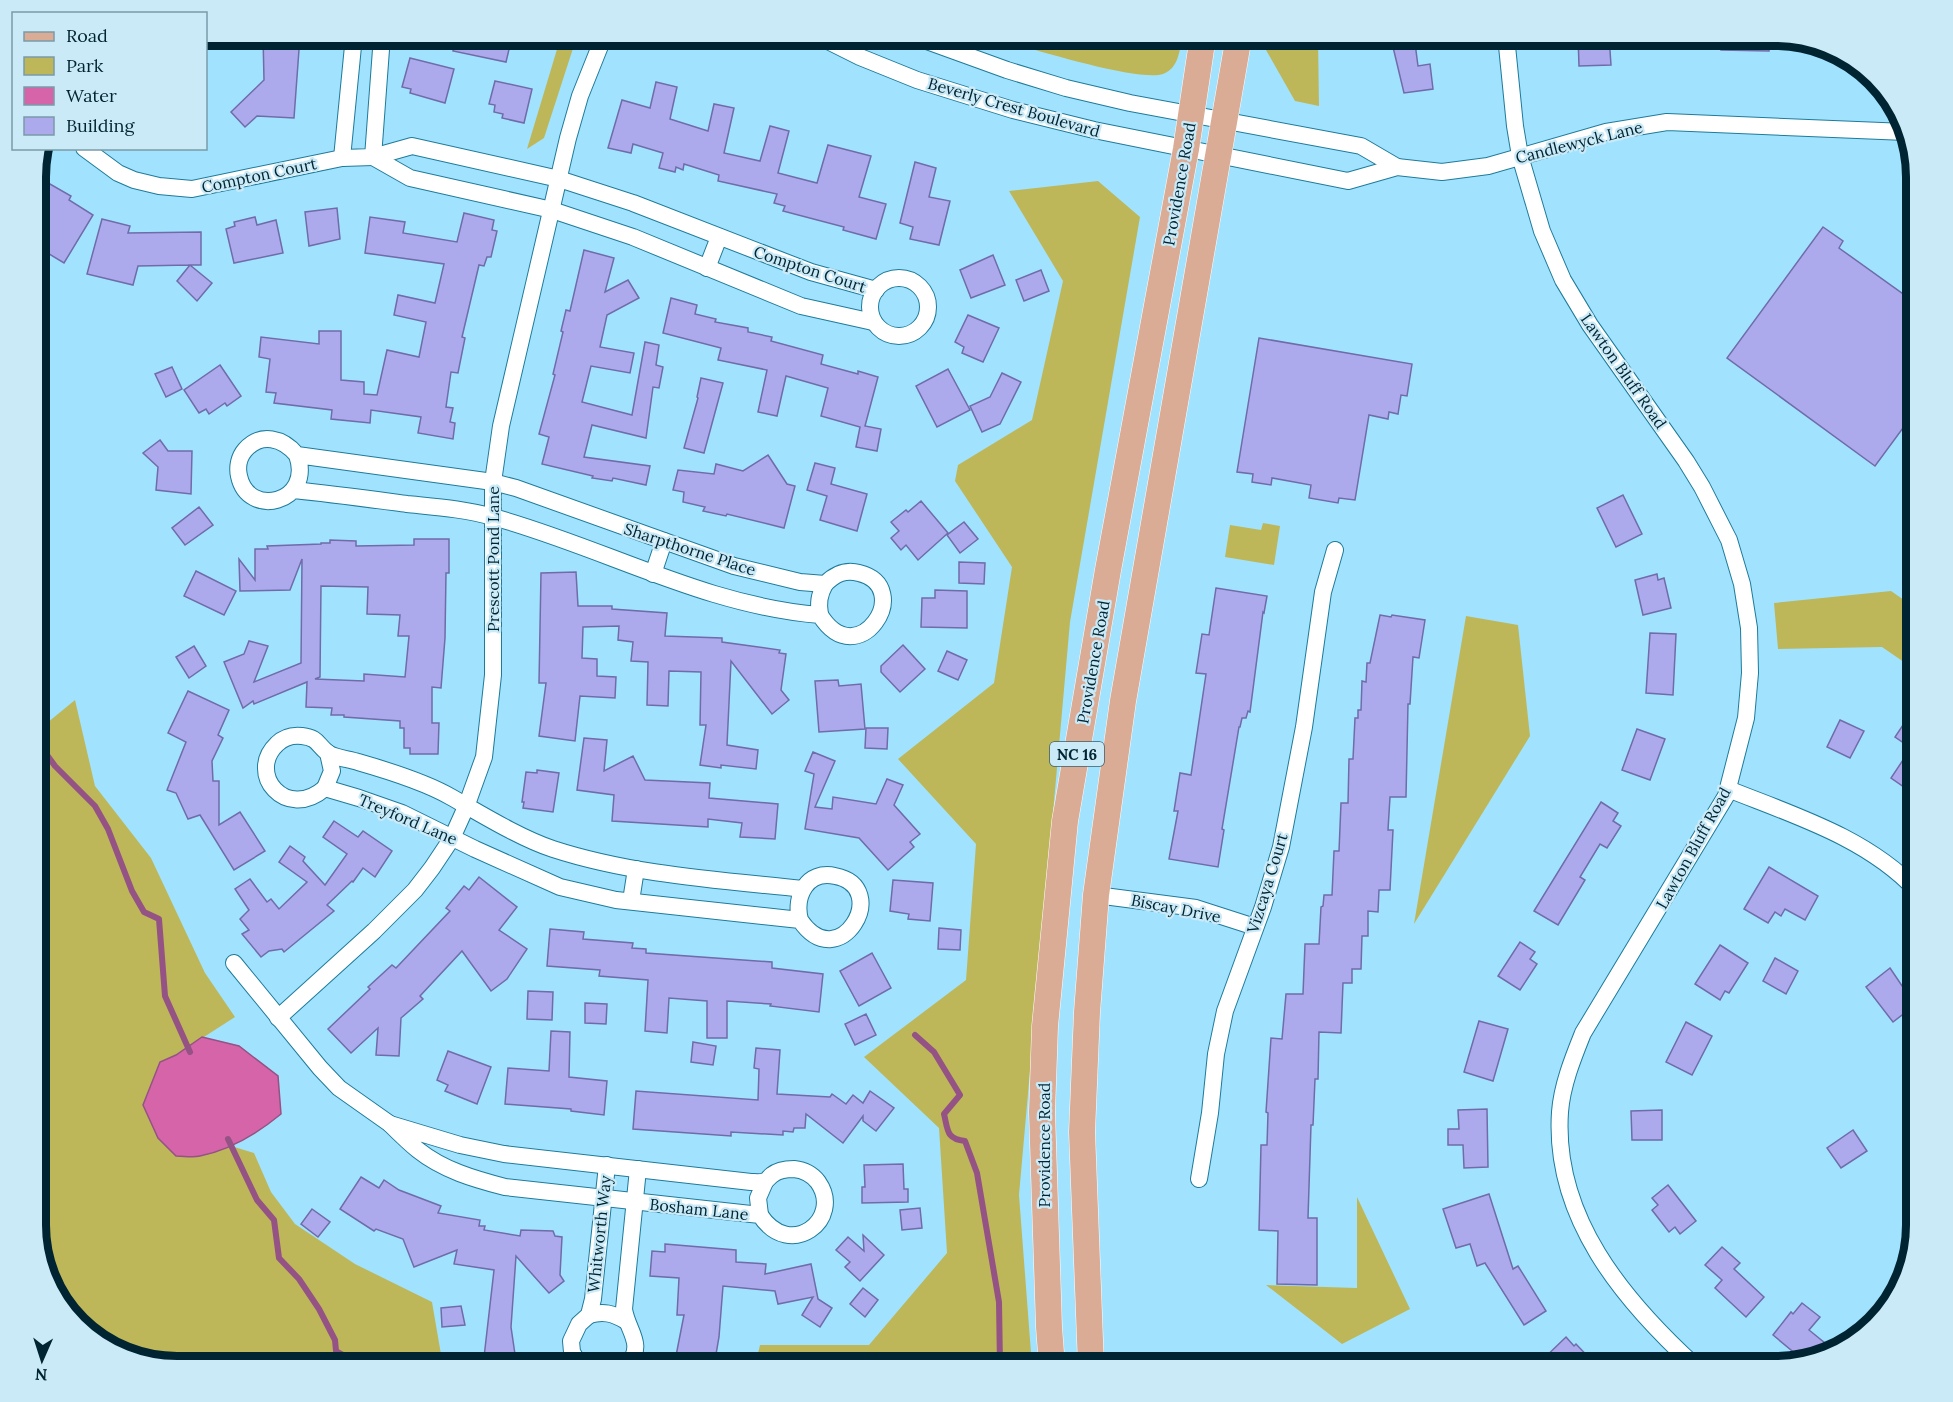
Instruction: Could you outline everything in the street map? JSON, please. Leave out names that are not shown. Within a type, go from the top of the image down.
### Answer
[{"type":"main road","name":"Providence Road","points":[[1051,1356],[1048,1327],[1042,1112],[1045,1026],[1065,821],[1110,559],[1186,149],[1201,46]]},
{"type":"main road","name":"Providence Road","points":[[1091,1356],[1082,1132],[1087,1012],[1096,895],[1123,701],[1237,46]]},
{"type":"street","points":[[342,158],[353,46]]},
{"type":"street","points":[[373,157],[381,46]]},
{"type":"street","name":"Prescott Pond Lane","points":[[278,1018],[374,931],[415,890],[438,861],[452,838],[466,807],[484,757],[493,675],[493,482],[501,426],[568,138],[580,96],[600,46]]},
{"type":"street","name":"Beverly Crest Boulevard","points":[[838,46],[917,80],[1012,110],[1218,156]]},
{"type":"street","name":"Beverly Crest Boulevard","points":[[941,46],[1066,88],[1130,103],[1224,120]]},
{"type":"street","name":"Lawton Bluff Road","points":[[1507,46],[1520,156],[1542,231],[1563,279],[1590,325],[1686,461],[1729,540],[1742,584],[1749,628],[1750,673],[1746,718],[1728,789],[1677,879],[1583,1033],[1571,1063],[1560,1112],[1562,1161],[1577,1215],[1597,1253],[1622,1290],[1662,1335],[1684,1356]]},
{"type":"street","name":"Candlewyck Lane","points":[[1224,120],[1361,146],[1397,167]]},
{"type":"street","name":"Candlewyck Lane","points":[[1218,156],[1348,181],[1397,167],[1442,172],[1488,166],[1616,129],[1667,122],[1898,132]]},
{"type":"street","name":"Compton Court","points":[[87,150],[108,167],[134,180],[159,186],[192,189],[342,158],[373,157],[412,146],[559,179],[633,203],[811,272],[876,290],[882,283],[891,279],[909,280],[923,292],[928,310],[921,326],[913,332],[905,336],[886,334],[873,321],[801,306],[633,237],[552,210],[410,178],[373,157]]},
{"type":"street","points":[[707,268],[719,237]]},
{"type":"street","points":[[873,321],[869,305],[876,290]]},
{"type":"street","name":"Sharpthorne Place","points":[[820,615],[758,605],[701,590],[555,536],[492,517],[456,510],[294,490],[286,497],[276,501],[265,501],[246,492],[240,483],[238,462],[250,445],[260,440],[271,439],[281,441],[297,455],[493,482],[516,488],[734,566],[800,582],[825,584]]},
{"type":"street","points":[[294,490],[300,473],[297,455]]},
{"type":"street","points":[[653,573],[664,541]]},
{"type":"street","name":"Vizcaya Court","points":[[1199,1179],[1210,1113],[1216,1054],[1225,1011],[1281,847],[1304,727],[1323,592],[1335,550]]},
{"type":"street","points":[[853,571],[873,579],[883,597],[880,618],[865,633],[855,636],[834,631],[820,615],[818,604],[820,593],[833,576],[843,572],[853,571]]},
{"type":"street","name":"Treyford Lane","points":[[800,920],[631,902],[560,887],[402,813],[366,800],[325,788],[306,800],[284,797],[275,791],[269,781],[266,771],[267,760],[279,741],[300,735],[321,744],[328,753],[380,768],[450,796],[466,807],[550,848],[636,869],[803,889]]},
{"type":"street","points":[[325,788],[332,771],[328,753]]},
{"type":"street","points":[[1728,789],[1806,820],[1856,845],[1895,870],[1906,880]]},
{"type":"street","points":[[631,902],[636,869]]},
{"type":"street","points":[[819,876],[840,877],[856,889],[861,909],[853,928],[844,935],[826,938],[814,934],[800,920],[798,898],[810,881],[819,876]]},
{"type":"street","name":"Biscay Drive","points":[[1096,895],[1196,908],[1255,927]]},
{"type":"street","name":"Bosham Lane","points":[[234,963],[339,1088],[390,1124],[418,1150],[443,1166],[505,1187],[760,1215],[767,1225],[787,1236],[799,1235],[810,1230],[818,1222],[824,1207],[822,1189],[816,1179],[807,1172],[796,1169],[784,1169],[773,1174],[765,1182],[751,1182],[504,1154],[460,1145],[390,1124]]},
{"type":"street","name":"Whitworth Way","points":[[574,1356],[571,1341],[579,1324],[589,1316],[593,1299],[607,1166]]},
{"type":"street","name":"Whitworth Way","points":[[632,1356],[635,1351],[635,1340],[626,1321],[624,1309],[638,1169]]},
{"type":"street","points":[[760,1215],[758,1198],[765,1182]]},
{"type":"street","points":[[589,1316],[599,1312],[608,1313],[626,1321]]},
{"type":"green space","points":[[558,46],[574,46],[544,138],[527,149]]},
{"type":"green space","points":[[1022,46],[1180,46],[1172,68],[1163,74],[1150,75],[1078,62]]},
{"type":"green space","points":[[1264,46],[1318,46],[1319,106],[1295,101]]},
{"type":"green space","points":[[1098,181],[1140,217],[1070,622],[1019,1195],[1031,1356],[757,1356],[760,1345],[869,1345],[947,1253],[939,1128],[864,1057],[966,980],[976,844],[898,759],[994,683],[1012,567],[955,481],[958,465],[1032,420],[1063,281],[1009,191]]},
{"type":"green space","points":[[1263,523],[1280,526],[1274,565],[1225,557],[1230,525],[1261,530]]},
{"type":"green space","points":[[1891,591],[1906,601],[1906,663],[1882,647],[1778,649],[1774,603]]},
{"type":"green space","points":[[1466,616],[1518,625],[1530,736],[1414,924]]},
{"type":"green space","points":[[75,700],[95,786],[151,858],[205,973],[235,1017],[176,1055],[160,1062],[198,1157],[231,1146],[254,1153],[271,1192],[295,1224],[355,1264],[432,1302],[441,1356],[177,1356],[160,1354],[135,1349],[112,1338],[79,1311],[64,1290],[56,1275],[47,1233],[47,723]]},
{"type":"green space","points":[[1357,1197],[1410,1309],[1342,1344],[1266,1285],[1357,1288]]},
{"type":"water","points":[[202,1037],[239,1046],[278,1076],[281,1114],[263,1128],[222,1150],[197,1157],[176,1156],[158,1138],[143,1105],[160,1062],[176,1055]]},
{"type":"building","points":[[263,46],[299,46],[294,118],[257,116],[245,127],[231,112],[264,80]]},
{"type":"building","points":[[454,46],[510,46],[506,62],[453,51]]},
{"type":"building","points":[[1415,46],[1418,66],[1430,64],[1433,89],[1404,93],[1393,47]]},
{"type":"building","points":[[1578,46],[1610,46],[1611,65],[1579,66]]},
{"type":"building","points":[[1721,46],[1769,46],[1769,51],[1721,50]]},
{"type":"building","points":[[410,58],[454,69],[445,103],[410,93],[411,89],[402,87]]},
{"type":"building","points":[[495,81],[532,89],[524,123],[502,118],[503,114],[494,112],[495,105],[489,104]]},
{"type":"building","points":[[656,82],[677,87],[670,119],[708,131],[714,104],[734,108],[724,153],[760,161],[770,126],[789,131],[778,173],[817,183],[828,145],[871,156],[859,197],[886,204],[876,239],[843,230],[844,227],[783,211],[785,206],[774,203],[777,194],[718,181],[719,175],[684,164],[683,170],[676,167],[675,172],[659,168],[663,153],[633,144],[631,153],[608,148],[622,100],[650,108]]},
{"type":"building","points":[[915,162],[936,168],[929,197],[950,201],[939,245],[910,239],[913,227],[900,223]]},
{"type":"building","points":[[47,182],[71,196],[69,200],[93,215],[64,263],[47,253]]},
{"type":"building","points":[[337,208],[340,239],[309,246],[305,212]]},
{"type":"building","points":[[464,213],[494,220],[492,230],[497,231],[491,257],[487,257],[484,266],[479,265],[462,337],[465,338],[458,373],[451,372],[446,407],[453,408],[450,422],[455,423],[453,439],[418,433],[421,417],[371,410],[370,423],[331,419],[332,410],[274,403],[276,393],[266,392],[270,359],[259,357],[261,337],[319,344],[319,331],[341,331],[341,380],[364,382],[364,394],[377,395],[387,350],[419,357],[426,322],[394,315],[398,295],[435,303],[444,264],[365,253],[370,217],[405,222],[403,233],[457,242]]},
{"type":"building","points":[[255,217],[257,225],[276,220],[283,253],[234,263],[226,229],[235,226],[234,222]]},
{"type":"building","points":[[102,219],[130,226],[128,233],[201,232],[201,265],[138,266],[133,285],[87,274]]},
{"type":"building","points":[[1823,227],[1843,241],[1839,248],[1906,296],[1906,424],[1875,466],[1727,358]]},
{"type":"building","points":[[584,250],[614,258],[605,292],[628,280],[639,298],[607,315],[600,347],[634,353],[630,373],[591,366],[582,402],[632,415],[645,342],[659,345],[656,365],[663,367],[659,388],[653,387],[646,438],[592,425],[584,457],[650,466],[646,485],[613,478],[612,481],[592,478],[593,476],[542,464],[549,437],[539,434],[555,375],[553,374],[566,310],[570,311]]},
{"type":"building","points":[[993,255],[1005,285],[971,298],[960,270]]},
{"type":"building","points":[[190,265],[212,283],[197,301],[177,281]]},
{"type":"building","points":[[1041,270],[1049,291],[1024,301],[1016,280]]},
{"type":"building","points":[[671,298],[697,305],[695,314],[716,319],[715,322],[748,328],[748,332],[772,337],[771,341],[823,355],[821,364],[878,377],[865,426],[881,429],[877,451],[856,447],[860,427],[821,416],[828,388],[786,376],[777,416],[758,412],[767,370],[718,360],[721,348],[663,333]]},
{"type":"building","points":[[968,315],[999,328],[983,362],[962,353],[964,347],[955,342]]},
{"type":"building","points":[[1259,338],[1412,364],[1407,396],[1401,395],[1398,414],[1389,412],[1388,419],[1369,415],[1355,500],[1339,498],[1338,503],[1309,498],[1311,485],[1272,478],[1271,485],[1252,482],[1253,474],[1237,472]]},
{"type":"building","points":[[220,365],[241,396],[227,406],[225,403],[209,414],[206,409],[199,413],[184,390]]},
{"type":"building","points":[[172,367],[182,389],[166,397],[155,374]]},
{"type":"building","points":[[948,369],[970,410],[937,427],[916,386]]},
{"type":"building","points":[[1002,373],[1021,382],[1000,424],[982,432],[970,406],[990,397]]},
{"type":"building","points":[[701,378],[723,383],[704,453],[684,448],[698,398]]},
{"type":"building","points":[[160,440],[168,451],[192,451],[191,494],[156,490],[158,467],[143,453]]},
{"type":"building","points":[[768,455],[787,484],[795,486],[784,528],[727,514],[726,516],[703,511],[705,507],[683,502],[684,492],[673,490],[678,470],[714,474],[716,464],[743,471]]},
{"type":"building","points":[[815,463],[835,468],[831,484],[867,494],[857,531],[820,520],[827,496],[807,490]]},
{"type":"building","points":[[1623,495],[1642,534],[1616,547],[1597,508]]},
{"type":"building","points":[[921,501],[948,533],[918,560],[906,545],[901,550],[891,538],[899,531],[891,522]]},
{"type":"building","points":[[199,507],[213,525],[185,545],[172,528]]},
{"type":"building","points":[[964,522],[978,539],[960,553],[947,535]]},
{"type":"building","points":[[414,539],[449,539],[449,573],[446,573],[445,638],[441,688],[432,687],[432,723],[439,723],[438,754],[410,754],[410,748],[404,748],[404,728],[400,728],[400,721],[344,717],[344,715],[331,715],[332,708],[306,707],[307,682],[254,704],[253,701],[243,708],[224,662],[244,654],[249,641],[268,646],[254,682],[301,663],[302,559],[290,590],[240,591],[239,559],[255,580],[255,549],[268,549],[267,546],[321,544],[330,543],[330,540],[356,541],[356,546],[414,545]],"holes":[[[321,586],[368,587],[367,614],[400,615],[398,636],[409,636],[405,677],[364,674],[364,681],[315,679],[320,677]]]},
{"type":"building","points":[[959,562],[985,563],[984,584],[959,583]]},
{"type":"building","points":[[196,571],[236,591],[224,615],[184,596]]},
{"type":"building","points":[[576,572],[578,606],[612,606],[612,609],[667,613],[665,636],[722,638],[722,642],[780,650],[779,653],[786,654],[781,690],[789,700],[772,714],[731,661],[727,745],[758,750],[756,769],[700,765],[706,725],[700,725],[701,672],[669,671],[668,706],[647,705],[648,662],[631,661],[633,642],[618,640],[619,626],[583,627],[582,658],[597,659],[597,676],[616,677],[615,698],[580,696],[575,741],[539,736],[546,683],[539,683],[541,573]]},
{"type":"building","points":[[1657,574],[1658,580],[1664,578],[1671,608],[1643,615],[1635,580]]},
{"type":"building","points":[[1216,588],[1267,596],[1250,712],[1248,711],[1246,718],[1242,718],[1239,727],[1218,867],[1169,859],[1178,811],[1174,811],[1180,773],[1191,775],[1206,674],[1196,673],[1202,634],[1209,635]]},
{"type":"building","points":[[935,590],[967,591],[967,628],[921,627],[922,598],[935,598]]},
{"type":"building","points":[[1380,615],[1425,620],[1419,658],[1413,657],[1410,704],[1408,704],[1406,797],[1390,797],[1388,830],[1393,830],[1390,890],[1379,890],[1378,912],[1368,911],[1368,936],[1362,936],[1361,969],[1352,969],[1352,983],[1343,983],[1341,1033],[1319,1032],[1318,1079],[1315,1079],[1313,1125],[1311,1125],[1308,1218],[1317,1218],[1317,1285],[1277,1284],[1278,1231],[1259,1230],[1261,1145],[1267,1145],[1268,1113],[1266,1112],[1271,1038],[1282,1039],[1286,994],[1303,994],[1305,944],[1319,944],[1324,895],[1332,895],[1334,851],[1339,851],[1341,803],[1348,803],[1349,759],[1353,759],[1355,718],[1358,718],[1358,710],[1361,710],[1362,681],[1366,682],[1367,663],[1370,663]]},
{"type":"building","points":[[1650,633],[1676,634],[1673,695],[1646,693]]},
{"type":"building","points":[[903,645],[925,669],[900,692],[881,672],[881,666]]},
{"type":"building","points":[[194,646],[206,666],[189,678],[176,657]]},
{"type":"building","points":[[947,651],[967,660],[958,680],[938,671]]},
{"type":"building","points":[[838,680],[839,686],[861,684],[865,729],[819,732],[815,681]]},
{"type":"building","points":[[188,691],[229,710],[218,735],[223,738],[212,761],[213,781],[219,781],[219,825],[240,812],[265,851],[234,870],[200,815],[188,819],[176,793],[167,790],[186,742],[168,733]]},
{"type":"building","points":[[1840,720],[1864,731],[1850,758],[1827,747]]},
{"type":"building","points":[[1906,720],[1906,745],[1895,737]]},
{"type":"building","points":[[866,728],[888,728],[887,749],[865,748]]},
{"type":"building","points":[[1637,729],[1665,739],[1650,780],[1622,770]]},
{"type":"building","points":[[584,738],[607,740],[604,771],[633,756],[645,780],[710,783],[709,798],[778,804],[775,839],[740,837],[742,823],[708,819],[708,827],[612,821],[614,795],[577,790]]},
{"type":"building","points":[[813,752],[835,761],[815,807],[832,809],[833,797],[876,804],[887,779],[903,785],[894,805],[920,834],[910,842],[914,847],[888,870],[859,838],[805,829],[814,774],[805,771]]},
{"type":"building","points":[[1906,756],[1906,788],[1891,778]]},
{"type":"building","points":[[537,770],[559,773],[553,812],[523,808],[526,772],[537,773]]},
{"type":"building","points":[[1601,802],[1618,813],[1613,821],[1621,826],[1607,848],[1600,844],[1580,877],[1585,880],[1558,925],[1534,911]]},
{"type":"building","points":[[334,821],[358,837],[363,831],[392,851],[375,877],[363,868],[353,882],[327,905],[334,911],[284,952],[282,949],[269,951],[261,957],[242,934],[249,930],[240,919],[249,910],[235,889],[250,879],[267,902],[271,899],[279,909],[307,882],[279,862],[290,846],[305,857],[303,861],[325,885],[347,854],[323,837]]},
{"type":"building","points":[[1769,867],[1818,896],[1805,920],[1785,909],[1781,916],[1775,912],[1768,923],[1744,909]]},
{"type":"building","points":[[479,877],[517,907],[499,930],[527,949],[507,979],[491,991],[462,951],[420,996],[423,999],[401,1018],[399,1056],[376,1055],[378,1028],[351,1053],[328,1029],[392,965],[396,968],[450,911],[446,908],[464,886],[469,890]]},
{"type":"building","points":[[893,880],[933,883],[930,921],[908,919],[909,914],[890,911]]},
{"type":"building","points":[[939,928],[961,930],[960,950],[938,949]]},
{"type":"building","points":[[550,929],[584,932],[583,939],[633,943],[632,948],[646,949],[646,953],[772,962],[772,968],[823,974],[819,1012],[770,1006],[771,1004],[727,1001],[727,1038],[707,1038],[707,1001],[669,998],[667,1033],[645,1031],[648,980],[599,976],[600,970],[547,966]]},
{"type":"building","points":[[1520,942],[1535,952],[1530,959],[1537,964],[1520,990],[1498,976]]},
{"type":"building","points":[[1720,945],[1748,963],[1729,993],[1725,991],[1720,1000],[1695,984]]},
{"type":"building","points":[[872,953],[891,988],[859,1006],[840,971]]},
{"type":"building","points":[[1775,958],[1798,971],[1786,994],[1763,981]]},
{"type":"building","points":[[1890,968],[1906,992],[1906,1012],[1893,1022],[1866,987]]},
{"type":"building","points":[[528,991],[553,992],[552,1020],[527,1019]]},
{"type":"building","points":[[585,1003],[607,1004],[606,1024],[585,1023]]},
{"type":"building","points":[[866,1014],[876,1035],[855,1045],[845,1024]]},
{"type":"building","points":[[1479,1021],[1508,1029],[1493,1081],[1464,1072]]},
{"type":"building","points":[[1686,1022],[1712,1036],[1692,1075],[1666,1062]]},
{"type":"building","points":[[551,1031],[570,1032],[569,1077],[607,1081],[604,1115],[571,1111],[571,1109],[505,1104],[508,1068],[549,1071]]},
{"type":"building","points":[[693,1042],[716,1046],[713,1065],[691,1062]]},
{"type":"building","points":[[756,1048],[780,1050],[777,1094],[830,1097],[832,1094],[846,1104],[853,1095],[863,1103],[870,1091],[894,1108],[876,1131],[863,1121],[863,1116],[843,1143],[806,1114],[805,1128],[794,1128],[793,1132],[783,1131],[783,1135],[731,1132],[731,1136],[633,1129],[636,1091],[758,1100],[759,1069],[754,1068]]},
{"type":"building","points":[[448,1051],[491,1067],[477,1104],[445,1091],[448,1085],[437,1080]]},
{"type":"building","points":[[1487,1109],[1488,1167],[1464,1168],[1463,1145],[1448,1145],[1448,1129],[1459,1129],[1458,1110]]},
{"type":"building","points":[[1662,1110],[1662,1140],[1632,1140],[1631,1111]]},
{"type":"building","points":[[1853,1130],[1867,1151],[1841,1168],[1827,1148]]},
{"type":"building","points":[[903,1164],[904,1189],[908,1189],[908,1202],[862,1203],[862,1187],[865,1187],[864,1165]]},
{"type":"building","points":[[361,1177],[379,1188],[384,1180],[399,1190],[441,1206],[438,1213],[480,1220],[479,1226],[485,1226],[484,1230],[520,1236],[521,1230],[553,1231],[555,1236],[562,1237],[560,1275],[564,1281],[549,1293],[516,1256],[511,1327],[515,1356],[484,1356],[494,1270],[454,1264],[457,1250],[414,1267],[403,1239],[376,1229],[374,1231],[340,1209]]},
{"type":"building","points":[[1668,1185],[1696,1221],[1680,1234],[1675,1227],[1669,1232],[1652,1210],[1658,1205],[1652,1198]]},
{"type":"building","points":[[1489,1194],[1513,1269],[1518,1266],[1546,1311],[1524,1325],[1485,1263],[1477,1266],[1470,1244],[1456,1248],[1443,1209]]},
{"type":"building","points":[[920,1208],[922,1228],[902,1230],[900,1210]]},
{"type":"building","points":[[312,1209],[330,1222],[318,1237],[301,1224]]},
{"type":"building","points":[[863,1235],[884,1255],[860,1281],[845,1267],[850,1262],[836,1250],[848,1237],[864,1251]]},
{"type":"building","points":[[665,1244],[736,1250],[736,1262],[766,1264],[765,1274],[811,1264],[818,1299],[832,1308],[820,1327],[802,1315],[813,1297],[778,1304],[775,1291],[723,1286],[716,1356],[676,1356],[684,1315],[677,1315],[679,1278],[650,1276],[652,1251],[665,1252]]},
{"type":"building","points":[[1722,1247],[1740,1263],[1734,1269],[1764,1297],[1746,1317],[1715,1288],[1722,1280],[1705,1265]]},
{"type":"building","points":[[863,1288],[878,1300],[865,1317],[850,1304]]},
{"type":"building","points":[[1802,1303],[1820,1317],[1809,1330],[1828,1345],[1795,1354],[1773,1335],[1791,1312],[1793,1314]]},
{"type":"building","points":[[461,1306],[465,1325],[442,1327],[441,1308]]},
{"type":"building","points":[[1566,1337],[1587,1356],[1546,1356]]},
{"type":"waterway","points":[[47,755],[95,806],[108,829],[132,891],[144,912],[159,919],[165,996],[190,1052]]},
{"type":"waterway","points":[[915,1035],[934,1052],[960,1095],[944,1114],[951,1136],[965,1141],[977,1173],[999,1302],[1000,1356]]},
{"type":"waterway","points":[[228,1139],[257,1200],[274,1220],[279,1258],[299,1279],[319,1309],[335,1340],[336,1351],[345,1356]]}]
